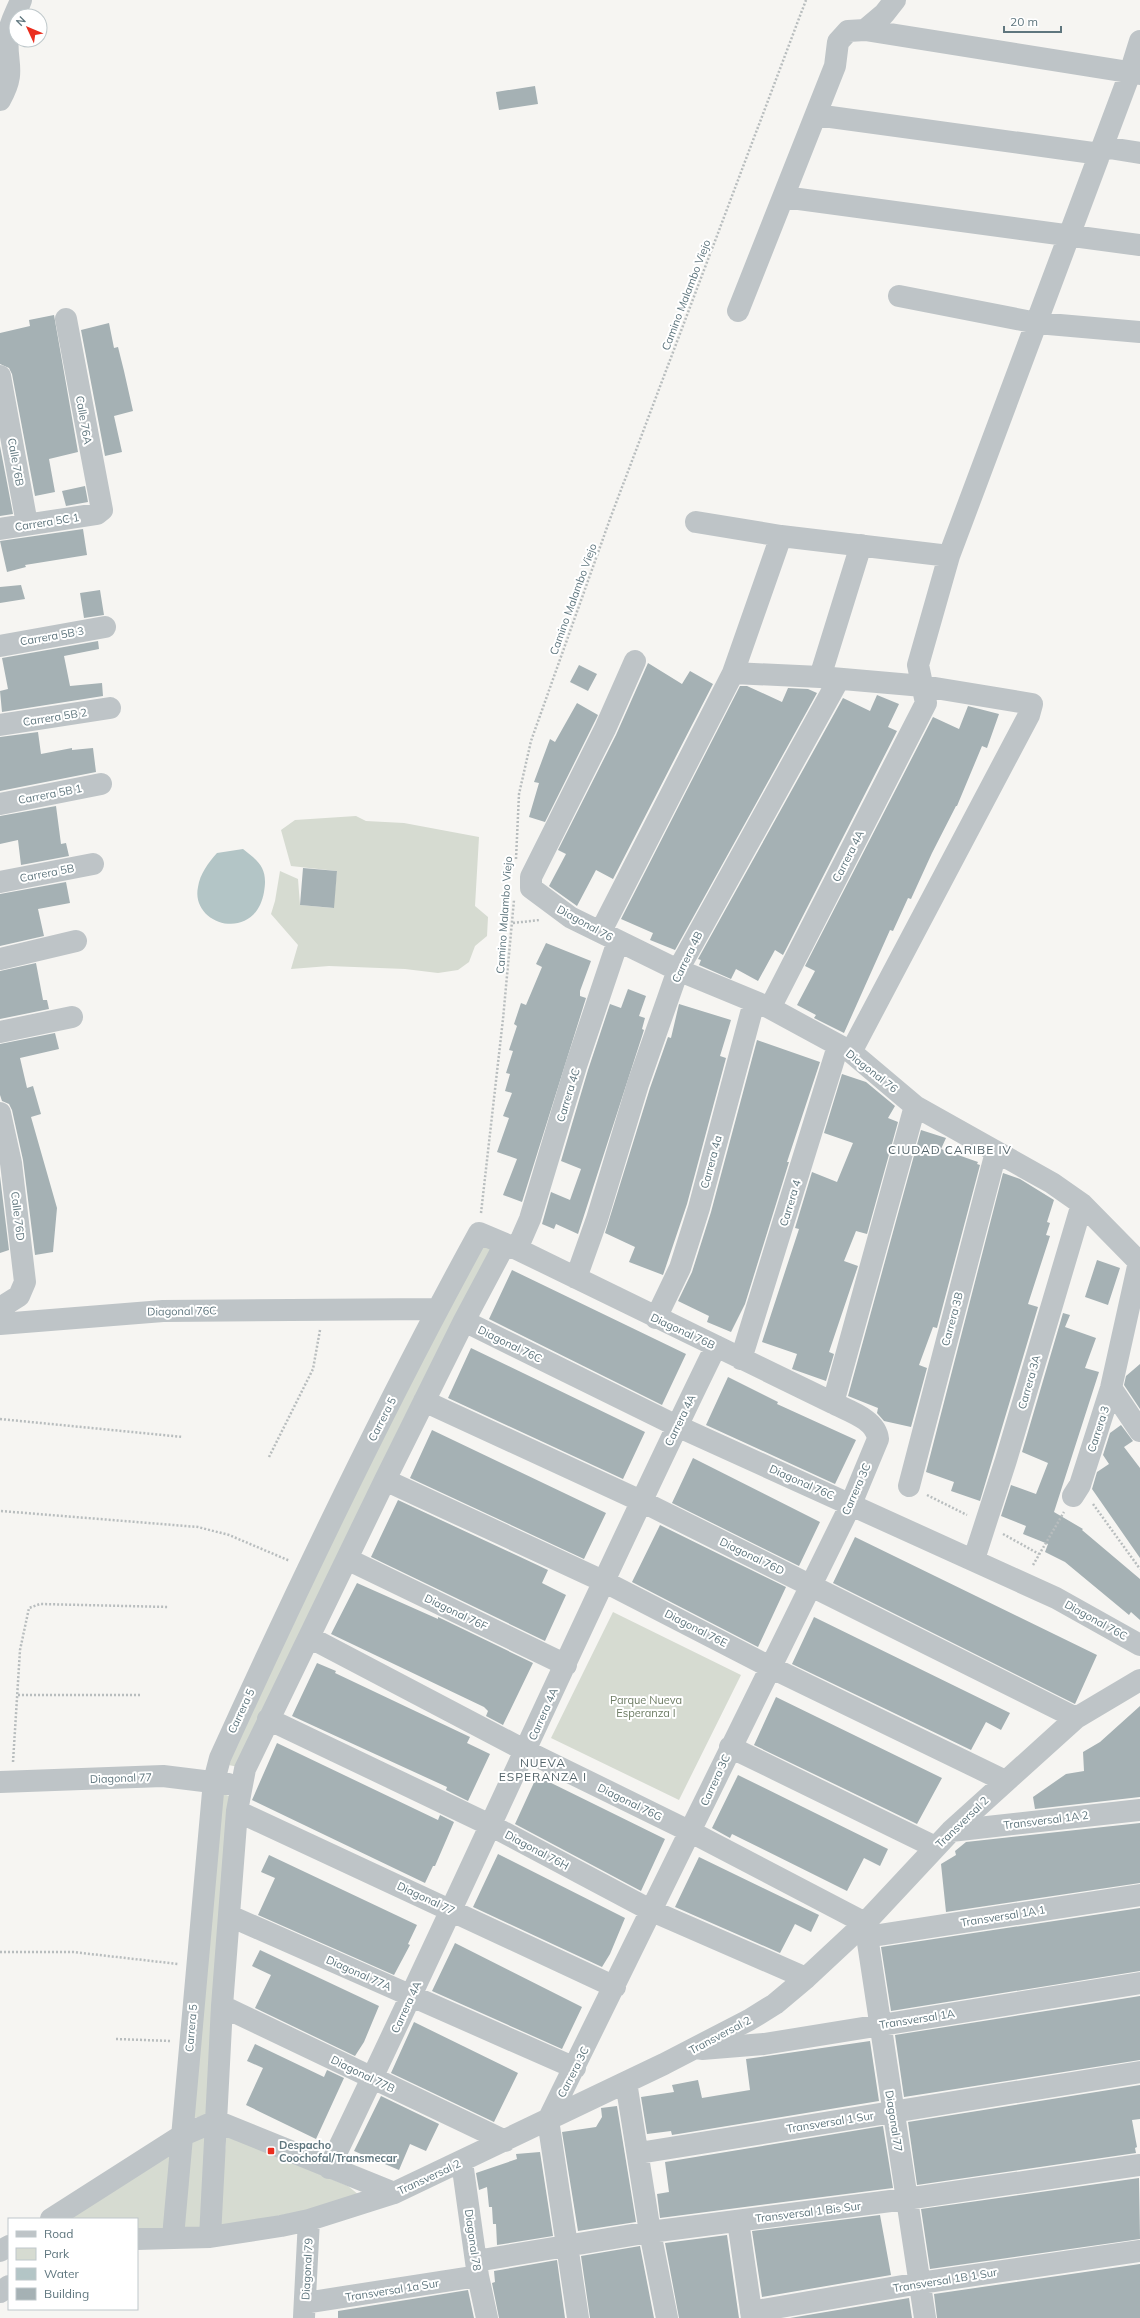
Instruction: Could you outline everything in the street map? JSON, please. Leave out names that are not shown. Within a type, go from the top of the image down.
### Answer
[{"type":"street","points":[[0,100],[7,86],[10,68],[8,35],[21,0]]},
{"type":"street","points":[[865,30],[884,14],[895,0]]},
{"type":"street","points":[[738,311],[835,66],[838,42],[848,31],[865,30],[1135,74]]},
{"type":"street","points":[[733,673],[830,678],[925,695],[918,665],[949,556],[1101,151],[1135,74],[1140,41]]},
{"type":"street","points":[[816,114],[1101,151],[1140,153]]},
{"type":"street","points":[[784,197],[1069,237],[1140,245]]},
{"type":"street","points":[[899,296],[1037,322],[1140,332]]},
{"type":"street","name":"Calle 76A","points":[[66,319],[89,446],[102,506],[99,514],[93,515]]},
{"type":"street","name":"Calle 76B","points":[[0,376],[27,524]]},
{"type":"street","name":"Carrera 5C 1","points":[[0,529],[93,515]]},
{"type":"street","points":[[696,522],[781,536],[949,556]]},
{"type":"street","name":"Carrera 4C","points":[[511,1247],[530,1219],[576,1066],[610,936],[733,673],[781,536]]},
{"type":"street","name":"Carrera 4B","points":[[576,1278],[598,1219],[638,1084],[678,970],[830,678],[861,545]]},
{"type":"street","name":"Carrera 5B 3","points":[[0,646],[105,627]]},
{"type":"street","name":"Diagonal 76","points":[[635,661],[605,730],[531,877],[531,888],[537,894],[570,917],[678,970],[762,1005],[845,1049],[915,1106],[1052,1183],[1082,1204],[1140,1263]]},
{"type":"street","name":"Carrera 4A","points":[[762,1005],[925,695]]},
{"type":"street","name":"Carrera 4","points":[[742,1359],[845,1049],[996,782],[1029,715],[1032,704],[925,695]]},
{"type":"street","name":"Carrera 5B 2","points":[[0,725],[110,708]]},
{"type":"street","name":"Carrera 5B 1","points":[[0,804],[101,784]]},
{"type":"street","name":"Carrera 5B","points":[[0,882],[93,864]]},
{"type":"street","points":[[0,959],[76,941]]},
{"type":"street","name":"Carrera 4a","points":[[656,1318],[680,1268],[762,1005]]},
{"type":"street","points":[[0,1032],[72,1017]]},
{"type":"street","points":[[833,1403],[915,1106]]},
{"type":"street","name":"Calle 76D","points":[[0,1113],[5,1164],[24,1282],[19,1296],[0,1308]]},
{"type":"street","name":"Carrera 3B","points":[[909,1486],[996,1152]]},
{"type":"street","name":"Carrera 3A","points":[[974,1559],[1006,1460],[1082,1204]]},
{"type":"street","name":"Diagonal 76B","points":[[479,1233],[576,1278],[833,1403],[868,1422],[877,1432],[878,1439]]},
{"type":"street","name":"Carrera 5","points":[[173,2237],[214,1781],[220,1758],[307,1568],[437,1309],[479,1233]]},
{"type":"street","points":[[210,2236],[222,2006],[237,1811],[245,1770],[268,1718],[464,1321],[511,1247]]},
{"type":"street","name":"Carrera 3","points":[[1076,1491],[1111,1388],[1140,1263]]},
{"type":"street","name":"Diagonal 76C","points":[[0,1324],[163,1311],[437,1309]]},
{"type":"street","name":"Diagonal 76C","points":[[464,1321],[677,1426],[1022,1582],[1107,1625],[1140,1645]]},
{"type":"street","name":"Carrera 4A","points":[[329,2168],[412,1996],[490,1825],[605,1582],[641,1501],[716,1346]]},
{"type":"street","points":[[1111,1388],[1140,1431]]},
{"type":"street","name":"Diagonal 76D","points":[[424,1401],[641,1501],[1076,1718]]},
{"type":"street","name":"Carrera 3C","points":[[548,2120],[615,1987],[691,1832],[730,1747],[851,1504],[878,1439]]},
{"type":"street","name":"Diagonal 76E","points":[[385,1480],[605,1582],[770,1667],[1005,1781]]},
{"type":"street","name":"Diagonal 76F","points":[[347,1559],[566,1665]]},
{"type":"street","name":"Diagonal 76G","points":[[309,1637],[526,1751],[691,1832],[866,1930]]},
{"type":"street","name":"Transversal 2","points":[[138,2239],[210,2236],[309,2220],[394,2194],[694,2049],[749,2020],[774,2004],[866,1930],[935,1847],[1005,1781],[1076,1718],[1140,1680]]},
{"type":"street","name":"Diagonal 76H","points":[[268,1718],[490,1825],[652,1911],[806,1978]]},
{"type":"street","points":[[730,1747],[935,1847]]},
{"type":"street","name":"Diagonal 77","points":[[6,1782],[163,1776],[214,1781],[241,1787]]},
{"type":"street","name":"Transversal 1A 2","points":[[951,1831],[1140,1810]]},
{"type":"street","name":"Diagonal 77","points":[[237,1811],[615,1987]]},
{"type":"street","name":"Transversal 1A 1","points":[[866,1930],[1140,1895]]},
{"type":"street","name":"Diagonal 77A","points":[[230,1916],[575,2068]]},
{"type":"street","name":"Diagonal 77","points":[[866,1930],[892,2112],[925,2318]]},
{"type":"street","name":"Transversal 1A","points":[[694,2049],[764,2044],[1140,1983]]},
{"type":"street","name":"Diagonal 77B","points":[[222,2006],[372,2079],[505,2141]]},
{"type":"street","name":"Transversal 1 Sur","points":[[639,2153],[1140,2072]]},
{"type":"street","points":[[626,2082],[639,2153],[650,2232],[666,2318]]},
{"type":"street","points":[[548,2120],[578,2318]]},
{"type":"street","points":[[53,2218],[181,2136],[216,2121],[394,2194]]},
{"type":"street","name":"Diagonal 78","points":[[462,2162],[477,2268],[487,2318]]},
{"type":"street","name":"Transversal 1 Bis Sur","points":[[477,2268],[566,2244],[906,2199],[1140,2165]]},
{"type":"street","name":"Diagonal 79","points":[[305,2311],[309,2220]]},
{"type":"street","points":[[738,2221],[751,2315]]},
{"type":"street","name":"Transversal 1B 1 Sur","points":[[751,2315],[920,2283],[1140,2251]]},
{"type":"street","name":"Transversal 1a Sur","points":[[305,2311],[477,2268]]},
{"type":"path","name":"Camino Malambo Viejo","points":[[516,862],[519,794],[531,741],[610,519],[806,0]]},
{"type":"path","name":"Camino Malambo Viejo","points":[[479,1233],[503,1020],[514,892]]},
{"type":"path","points":[[269,1457],[313,1369],[323,1310]]},
{"type":"path","points":[[0,1419],[183,1437]]},
{"type":"path","points":[[1022,1582],[1076,1491],[1140,1569]]},
{"type":"path","points":[[1,1511],[198,1528],[229,1535],[307,1568]]},
{"type":"path","points":[[6,1782],[18,1694],[20,1650],[29,1608],[35,1604],[169,1607]]},
{"type":"path","points":[[18,1694],[142,1695]]},
{"type":"path","points":[[0,1952],[73,1952],[197,1966]]},
{"type":"path","points":[[116,2039],[190,2041]]},
{"type":"green space","points":[[356,816],[366,821],[404,823],[479,837],[475,906],[488,917],[487,936],[475,946],[469,962],[458,970],[438,973],[405,969],[329,966],[291,969],[298,945],[271,914],[275,901],[280,871],[298,879],[300,905],[333,908],[337,871],[291,866],[281,830],[295,820]]},
{"type":"green space","points":[[479,1240],[494,1245],[238,1767],[224,1764]]},
{"type":"green space","name":"Parque Nueva Esperanza I","points":[[613,1612],[741,1675],[679,1800],[551,1738]]},
{"type":"green space","points":[[219,1793],[233,1797],[212,2113],[188,2120]]},
{"type":"green space","points":[[227,2129],[238,2140],[348,2186],[359,2195],[347,2202],[218,2228]]},
{"type":"green space","points":[[209,2135],[205,2227],[179,2229],[187,2143]]},
{"type":"green space","points":[[172,2151],[164,2230],[138,2234],[138,2218],[64,2218]]},
{"type":"water","points":[[243,849],[258,862],[264,872],[264,892],[258,908],[249,918],[237,923],[225,923],[213,919],[204,911],[198,900],[199,882],[205,869],[217,853]]},
{"type":"building","points":[[535,86],[538,104],[499,110],[496,92]]},
{"type":"building","points":[[54,315],[78,452],[49,459],[55,492],[35,496],[12,374],[9,368],[0,364],[0,333],[30,326],[29,320]]},
{"type":"building","points":[[109,323],[114,348],[118,347],[133,411],[114,416],[122,452],[105,456],[81,330]]},
{"type":"building","points":[[0,446],[13,514],[0,516]]},
{"type":"building","points":[[85,486],[88,502],[66,506],[62,491]]},
{"type":"building","points":[[83,529],[87,555],[25,565],[26,567],[7,572],[0,541]]},
{"type":"building","points":[[21,585],[25,599],[0,603],[0,587]]},
{"type":"building","points":[[100,590],[104,615],[84,618],[80,593]]},
{"type":"building","points":[[98,641],[99,649],[64,656],[70,686],[102,683],[103,696],[2,712],[0,691],[8,689],[2,658]]},
{"type":"building","points":[[648,663],[682,684],[690,671],[713,684],[613,879],[596,870],[577,906],[549,886],[566,854],[558,850],[616,735]]},
{"type":"building","points":[[579,665],[597,674],[588,691],[570,682]]},
{"type":"building","points":[[740,686],[747,686],[782,702],[788,688],[808,689],[817,693],[675,950],[650,940],[653,933],[621,919]]},
{"type":"building","points":[[877,695],[899,704],[888,727],[897,731],[783,955],[775,950],[758,981],[736,969],[731,979],[699,965],[701,960],[698,959],[843,698],[870,711]]},
{"type":"building","points":[[577,703],[598,715],[545,822],[529,817],[539,783],[534,782],[550,739],[555,742]]},
{"type":"building","points":[[968,706],[999,714],[987,748],[982,746],[957,806],[932,853],[911,899],[908,898],[893,931],[890,930],[844,1033],[814,1018],[816,1015],[797,1005],[815,971],[805,966],[933,717],[959,729]]},
{"type":"building","points":[[38,732],[41,754],[72,748],[72,750],[93,748],[96,772],[0,791],[0,737]]},
{"type":"building","points":[[56,806],[61,844],[66,843],[69,856],[21,865],[18,840],[0,844],[0,816]]},
{"type":"building","points":[[303,868],[337,871],[334,908],[300,905]]},
{"type":"building","points":[[66,882],[70,903],[38,909],[44,936],[0,946],[0,894]]},
{"type":"building","points":[[546,943],[591,961],[580,991],[580,996],[586,998],[522,1202],[503,1195],[517,1159],[497,1152],[509,1118],[503,1116],[512,1093],[505,1091],[510,1074],[506,1073],[513,1051],[509,1050],[517,1026],[514,1024],[521,1003],[526,1005],[542,967],[536,964]]},
{"type":"building","points":[[36,963],[43,1000],[47,1000],[49,1009],[0,1019],[0,971]]},
{"type":"building","points":[[628,989],[646,996],[639,1016],[645,1018],[642,1029],[644,1030],[578,1234],[556,1224],[554,1229],[542,1224],[551,1192],[570,1200],[581,1169],[561,1161],[588,1070],[610,1004],[621,1008]]},
{"type":"building","points":[[679,1004],[731,1020],[720,1056],[726,1058],[687,1204],[663,1275],[629,1262],[635,1247],[605,1233],[650,1088],[668,1037],[671,1038]]},
{"type":"building","points":[[55,1033],[59,1049],[20,1058],[27,1088],[33,1086],[41,1114],[31,1117],[57,1208],[53,1252],[35,1255],[23,1160],[12,1110],[9,1104],[2,1101],[0,1095],[0,1044]]},
{"type":"building","points":[[757,1040],[820,1062],[787,1162],[789,1162],[745,1304],[731,1332],[707,1322],[709,1316],[678,1301],[692,1272],[711,1212]]},
{"type":"building","points":[[842,1074],[866,1082],[895,1106],[888,1118],[898,1122],[867,1234],[856,1231],[844,1261],[858,1266],[829,1352],[834,1354],[826,1381],[792,1369],[797,1354],[762,1342],[799,1229],[795,1228],[812,1172],[837,1182],[853,1143],[824,1133]]},
{"type":"building","points":[[921,1130],[946,1138],[941,1149],[978,1162],[977,1164],[980,1165],[937,1328],[933,1327],[919,1365],[927,1368],[911,1427],[884,1421],[877,1413],[878,1408],[848,1396]]},
{"type":"building","points":[[1003,1173],[1020,1179],[1054,1200],[1047,1222],[1050,1223],[1046,1235],[1050,1236],[1028,1304],[1038,1307],[980,1501],[951,1491],[954,1482],[926,1472]]},
{"type":"building","points":[[0,1176],[9,1250],[0,1253]]},
{"type":"building","points":[[1097,1260],[1120,1268],[1108,1305],[1085,1297]]},
{"type":"building","points":[[512,1270],[686,1354],[662,1405],[489,1319]]},
{"type":"building","points":[[1063,1313],[1070,1315],[1065,1327],[1096,1338],[1085,1368],[1099,1372],[1054,1512],[1083,1529],[1082,1530],[1140,1579],[1140,1620],[1131,1612],[1129,1615],[1065,1562],[1045,1552],[1048,1544],[1023,1534],[1026,1526],[1001,1516],[1011,1485],[1036,1494],[1048,1463],[1022,1452]]},
{"type":"building","points":[[471,1348],[645,1432],[623,1479],[448,1398]]},
{"type":"building","points":[[1140,1364],[1140,1409],[1124,1385],[1126,1376]]},
{"type":"building","points":[[728,1377],[778,1402],[777,1404],[856,1440],[835,1484],[706,1425]]},
{"type":"building","points":[[1121,1425],[1133,1441],[1124,1447],[1140,1468],[1140,1558],[1092,1489],[1097,1472],[1109,1464],[1103,1455],[1110,1433]]},
{"type":"building","points":[[432,1430],[606,1513],[584,1559],[410,1478]]},
{"type":"building","points":[[693,1458],[820,1522],[799,1566],[672,1503]]},
{"type":"building","points":[[398,1500],[548,1570],[542,1583],[566,1595],[545,1641],[371,1557]]},
{"type":"building","points":[[660,1525],[786,1587],[758,1647],[632,1582]]},
{"type":"building","points":[[855,1537],[1097,1655],[1075,1704],[833,1583]]},
{"type":"building","points":[[357,1583],[438,1619],[438,1617],[533,1663],[503,1725],[486,1716],[488,1711],[484,1707],[331,1634]]},
{"type":"building","points":[[814,1617],[1010,1713],[1001,1730],[986,1722],[971,1750],[792,1664]]},
{"type":"building","points":[[317,1663],[470,1737],[467,1743],[490,1754],[468,1801],[446,1790],[447,1787],[292,1716]]},
{"type":"building","points":[[776,1697],[942,1778],[917,1824],[754,1745]]},
{"type":"building","points":[[1140,1706],[1140,1797],[1035,1809],[1033,1797],[1066,1774],[1084,1771],[1083,1752],[1100,1742]]},
{"type":"building","points":[[277,1743],[438,1820],[440,1815],[454,1822],[435,1866],[433,1866],[425,1883],[252,1800]]},
{"type":"building","points":[[738,1775],[888,1849],[880,1866],[864,1858],[847,1891],[732,1834],[730,1838],[712,1828]]},
{"type":"building","points":[[537,1776],[665,1839],[641,1891],[515,1824]]},
{"type":"building","points":[[1140,1823],[1140,1883],[946,1912],[941,1864],[956,1855],[955,1851],[966,1842]]},
{"type":"building","points":[[498,1854],[625,1918],[610,1954],[602,1967],[473,1907]]},
{"type":"building","points":[[269,1855],[417,1925],[408,1944],[410,1945],[394,1975],[258,1915],[275,1878],[261,1872]]},
{"type":"building","points":[[699,1857],[819,1915],[811,1932],[795,1924],[780,1953],[675,1907]]},
{"type":"building","points":[[1140,1908],[1140,1971],[891,2011],[881,1947]]},
{"type":"building","points":[[455,1943],[582,2007],[562,2049],[432,1991]]},
{"type":"building","points":[[260,1950],[379,2006],[364,2042],[355,2056],[255,2008],[271,1975],[252,1966]]},
{"type":"building","points":[[1140,1996],[1140,2060],[904,2097],[895,2035]]},
{"type":"building","points":[[414,2022],[518,2073],[494,2122],[391,2073]]},
{"type":"building","points":[[870,2041],[879,2101],[672,2135],[671,2131],[647,2134],[641,2097],[674,2092],[672,2085],[698,2080],[702,2098],[750,2090],[746,2059]]},
{"type":"building","points":[[255,2044],[324,2077],[327,2070],[344,2078],[316,2139],[246,2105],[263,2068],[247,2061]]},
{"type":"building","points":[[1140,2085],[1140,2119],[1132,2120],[1137,2147],[1135,2148],[1136,2153],[917,2185],[908,2122]]},
{"type":"building","points":[[381,2096],[439,2124],[426,2151],[410,2144],[399,2170],[354,2151]]},
{"type":"building","points":[[617,2106],[636,2222],[578,2231],[562,2132],[596,2127],[602,2117],[601,2108]]},
{"type":"building","points":[[883,2126],[893,2188],[660,2218],[657,2194],[669,2192],[665,2162]]},
{"type":"building","points":[[540,2152],[553,2236],[497,2245],[496,2224],[493,2224],[492,2207],[489,2207],[487,2187],[479,2190],[476,2173],[517,2159],[516,2154]]},
{"type":"building","points":[[1139,2178],[1140,2239],[930,2269],[921,2209]]},
{"type":"building","points":[[880,2215],[891,2275],[762,2297],[752,2231]]},
{"type":"building","points":[[727,2235],[739,2318],[679,2318],[665,2243]]},
{"type":"building","points":[[640,2246],[654,2318],[590,2318],[581,2256]]},
{"type":"building","points":[[557,2260],[565,2318],[499,2318],[492,2283],[495,2282],[494,2271]]},
{"type":"building","points":[[1140,2264],[1140,2318],[937,2318],[934,2294]]},
{"type":"building","points":[[468,2290],[474,2318],[338,2318],[338,2311]]},
{"type":"building","points":[[909,2298],[912,2318],[790,2318]]},
{"type":"place","name":"Despacho Coochofal/Transmecar","points":[[271,2151]]},
{"type":"district","name":"CIUDAD CARIBE IV","points":[[950,1149]]},
{"type":"district","name":"NUEVA ESPERANZA I","points":[[543,1769]]}]
